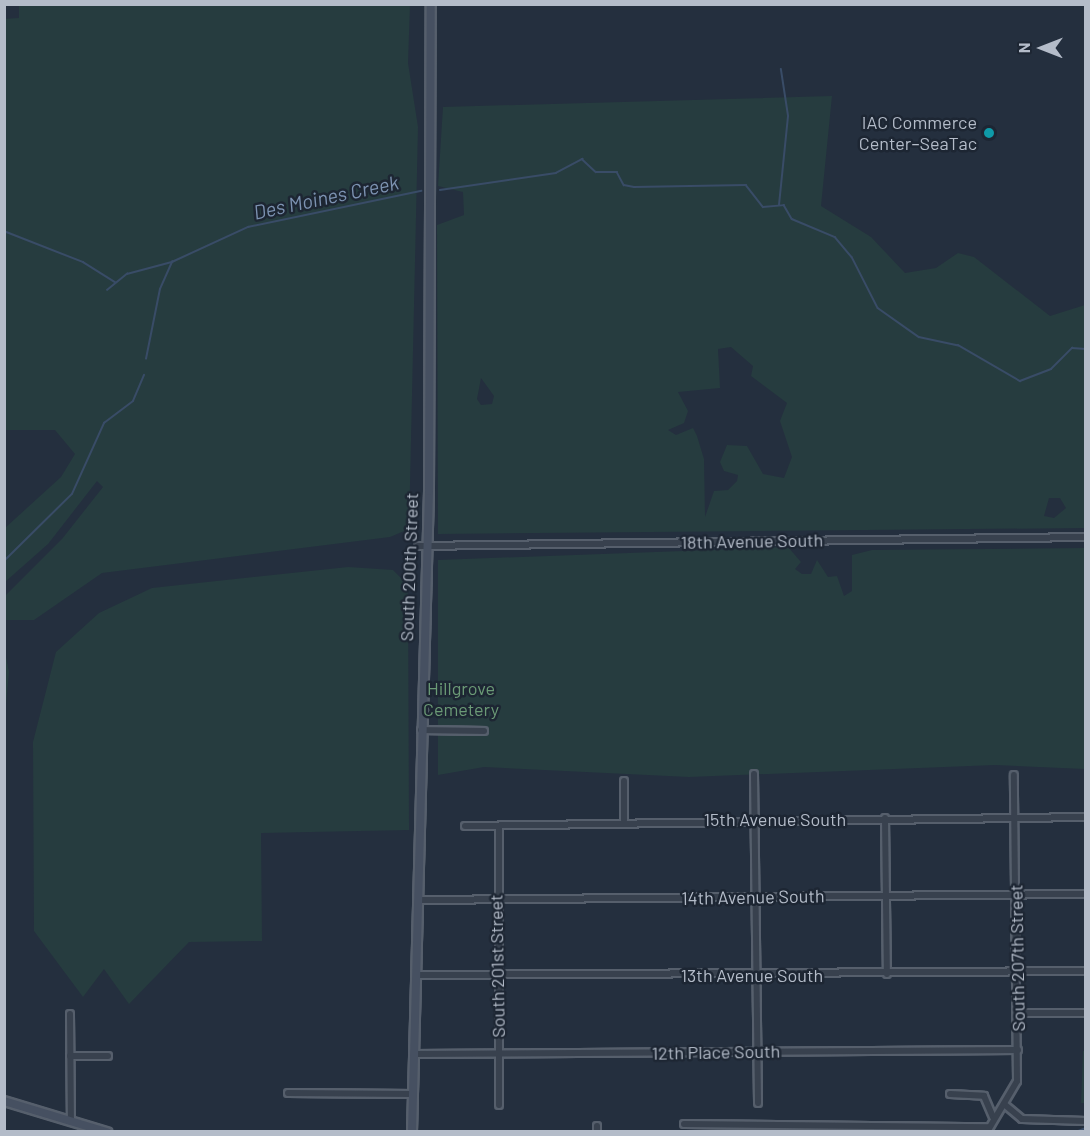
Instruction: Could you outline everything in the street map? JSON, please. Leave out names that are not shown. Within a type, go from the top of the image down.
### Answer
[{"type":"main road","name":"South 200th Street","points":[[412,1131],[420,900],[421,730],[428,544],[432,4]]},
{"type":"main road","points":[[4,1101],[107,1131]]},
{"type":"street","name":"18th Avenue South","points":[[418,546],[428,544],[1086,537]]},
{"type":"street","points":[[421,730],[484,731]]},
{"type":"street","points":[[754,774],[758,1103]]},
{"type":"street","name":"South 207th Street","points":[[987,1129],[993,1117],[1016,1087],[1019,973],[1014,775]]},
{"type":"street","points":[[624,781],[624,820]]},
{"type":"street","name":"15th Avenue South","points":[[465,826],[500,827],[624,820],[1086,817]]},
{"type":"street","points":[[885,818],[887,974]]},
{"type":"street","name":"South 201st Street","points":[[499,1106],[497,899],[500,827]]},
{"type":"street","name":"14th Avenue South","points":[[420,900],[1086,894]]},
{"type":"street","name":"13th Avenue South","points":[[418,975],[757,975],[1086,971]]},
{"type":"street","points":[[1019,1013],[1086,1013]]},
{"type":"street","points":[[70,1014],[71,1120]]},
{"type":"street","name":"12th Place South","points":[[415,1054],[1018,1050]]},
{"type":"street","points":[[70,1056],[108,1056]]},
{"type":"street","points":[[288,1093],[413,1094]]},
{"type":"street","points":[[950,1094],[984,1096],[993,1117]]},
{"type":"street","points":[[1004,1104],[1028,1121],[1086,1121]]},
{"type":"street","points":[[857,1123],[858,1131]]},
{"type":"street","points":[[684,1124],[857,1123],[987,1129]]},
{"type":"street","points":[[725,1124],[726,1131]]},
{"type":"green space","points":[[19,5],[410,5],[408,63],[418,127],[409,529],[390,537],[102,573],[34,620],[5,620],[5,596],[62,539],[103,487],[97,481],[48,544],[5,582],[5,528],[61,477],[75,454],[55,430],[5,430],[4,19],[19,18]]},
{"type":"green space","points":[[832,96],[821,206],[871,237],[905,273],[936,268],[958,253],[974,257],[1050,316],[1085,305],[1085,528],[438,534],[437,225],[464,215],[463,192],[438,186],[443,107]],"holes":[[[731,347],[753,366],[751,376],[787,403],[780,421],[792,457],[784,478],[763,474],[747,446],[727,445],[720,462],[724,471],[738,475],[737,481],[728,490],[714,491],[705,517],[704,459],[697,436],[693,428],[676,435],[668,430],[684,423],[688,411],[678,392],[720,388],[718,349]],[[481,378],[494,396],[492,404],[481,405],[477,399]],[[1049,498],[1060,498],[1066,508],[1054,518],[1044,516]]]},
{"type":"green space","name":"Hillgrove Cemetery","points":[[788,547],[801,562],[795,569],[802,574],[811,574],[817,560],[828,577],[837,576],[844,596],[852,591],[852,555],[872,550],[1085,548],[1085,769],[995,765],[689,777],[484,767],[438,775],[438,560]]},
{"type":"green space","points":[[348,567],[393,570],[408,585],[409,830],[261,833],[262,941],[189,942],[129,1004],[104,969],[83,997],[34,931],[33,742],[56,652],[99,613],[152,588]]},
{"type":"green space","points":[[4,652],[9,672],[5,715]]},
{"type":"green space","points":[[1083,1051],[1085,1051],[1085,1103],[1081,1103]]},
{"type":"waterway","name":"Des Moines Creek","points":[[779,205],[788,116],[781,70]]},
{"type":"waterway","name":"Des Moines Creek","points":[[440,190],[556,173],[582,159],[596,172],[617,172],[624,185],[634,187],[746,185],[763,207],[784,205],[792,219],[835,237],[852,257],[878,308],[919,337],[958,345],[1020,381],[1051,369],[1072,348],[1086,349]]},
{"type":"waterway","name":"Des Moines Creek","points":[[107,290],[127,274],[172,262],[248,227],[421,191]]},
{"type":"waterway","name":"Des Moines Creek","points":[[4,231],[83,262],[115,282]]},
{"type":"waterway","name":"Des Moines Creek","points":[[146,359],[160,289],[172,262]]},
{"type":"waterway","name":"Des Moines Creek","points":[[4,561],[72,494],[104,423],[133,401],[144,375]]},
{"type":"waterway","points":[[1076,1132],[1086,1128]]},
{"type":"place","name":"IAC Commerce Center–SeaTac","points":[[989,133]]}]
